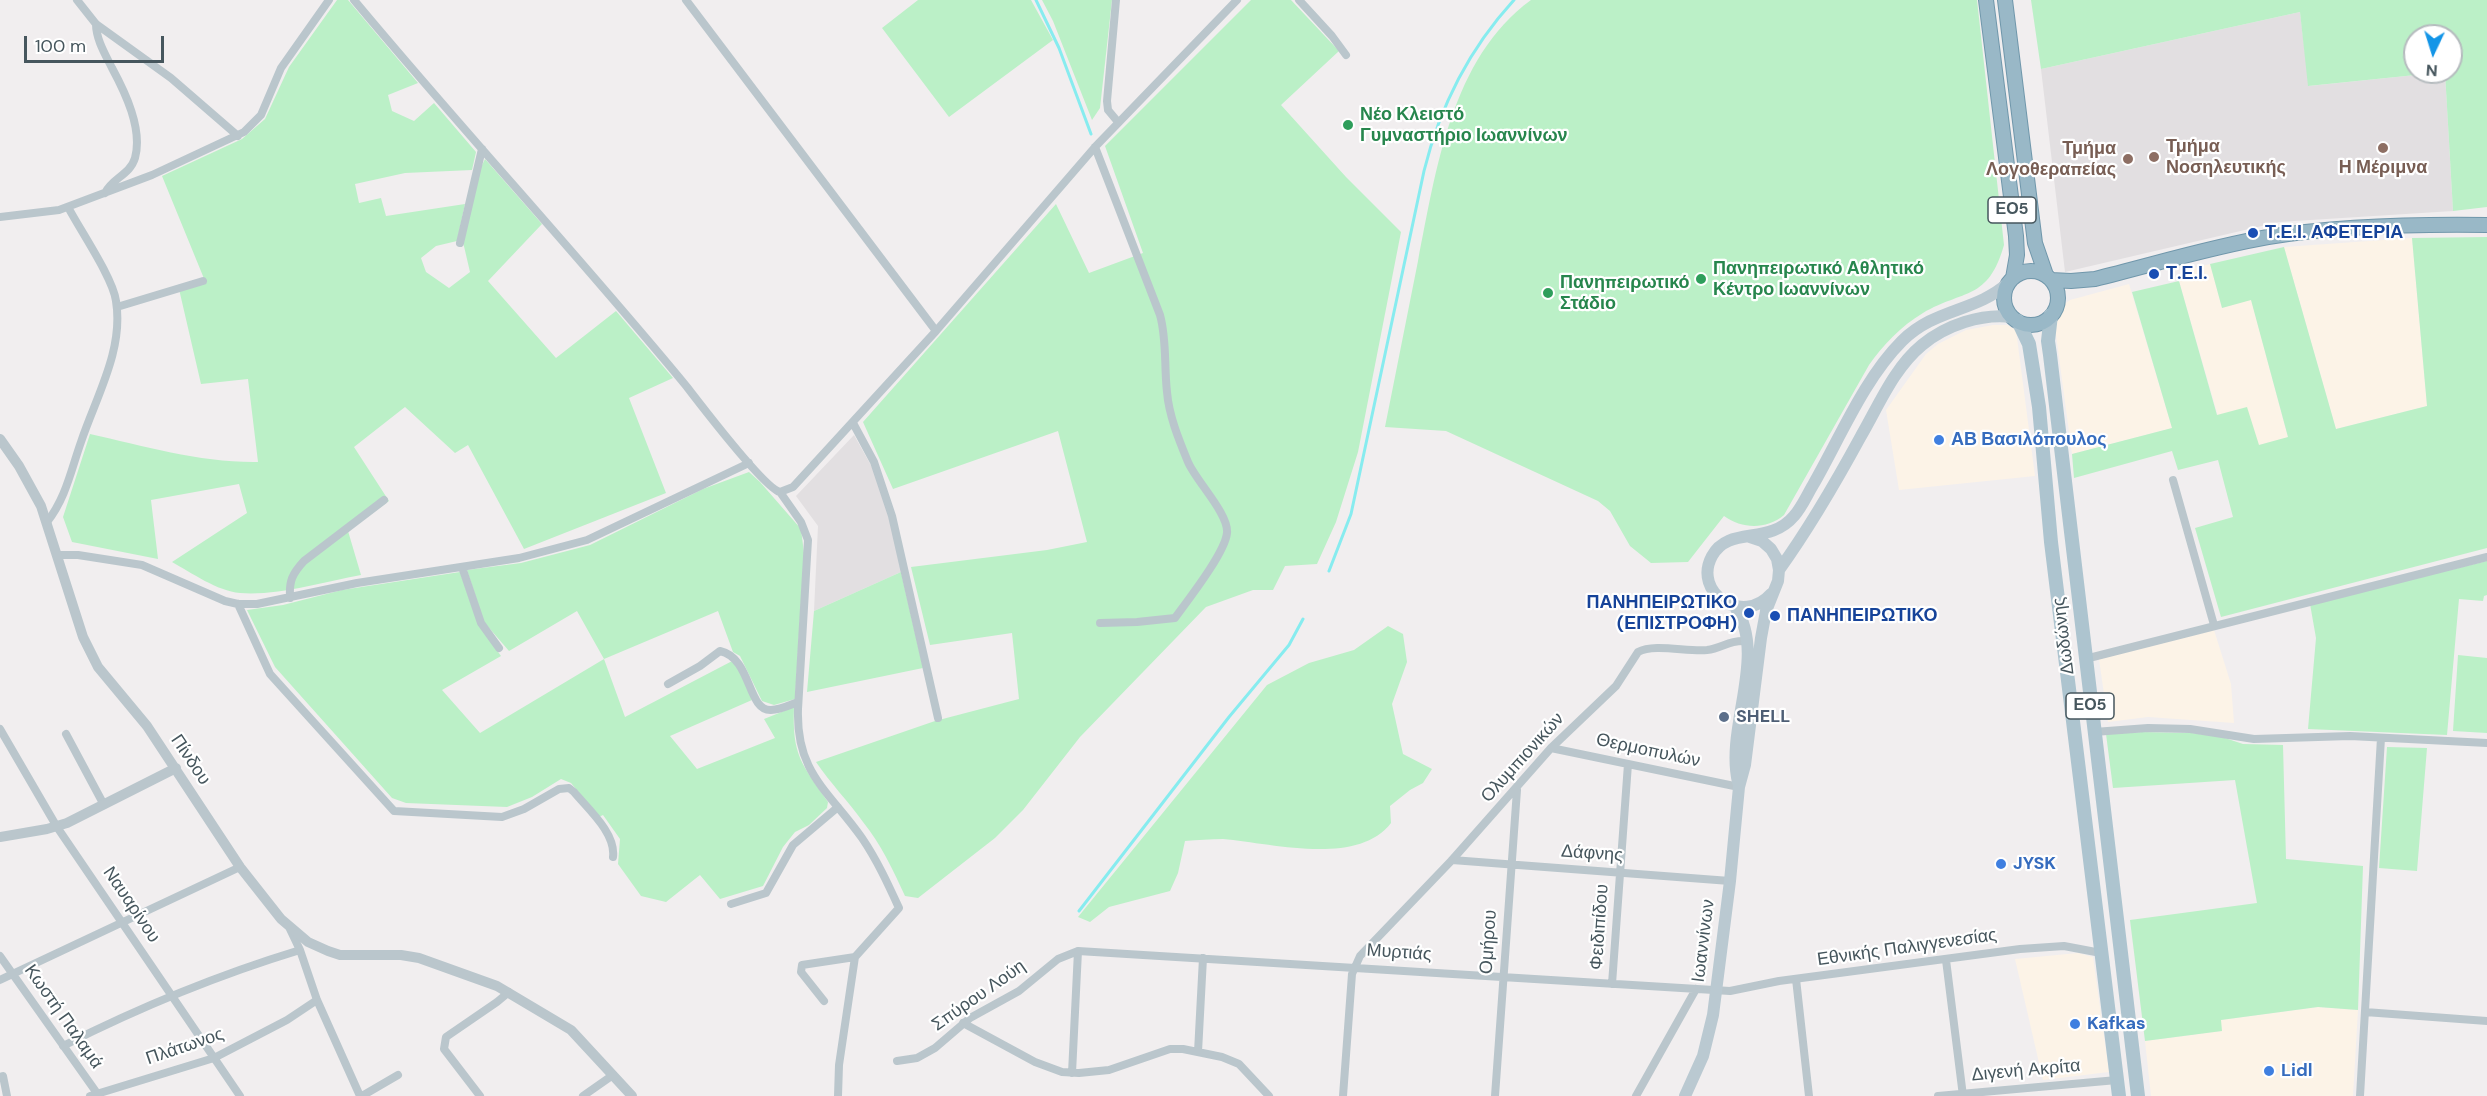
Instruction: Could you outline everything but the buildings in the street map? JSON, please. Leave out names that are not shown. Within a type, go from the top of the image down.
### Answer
[{"type":"highway","name":"ΕΟ5","points":[[1986,0],[2016,236],[2017,255],[2004,297],[2007,311],[2015,319]]},
{"type":"highway","name":"ΕΟ5","points":[[2005,0],[2035,243],[2048,278],[2057,292],[2054,311]]},
{"type":"highway","points":[[2011,280],[2026,272],[2040,272],[2048,278],[2071,281],[2095,279],[2243,242],[2278,236],[2333,230],[2487,225]]},
{"type":"highway","points":[[2015,319],[2032,325],[2046,320],[2072,290],[2095,279]]},
{"type":"main road","points":[[1774,591],[1757,605],[1735,607],[1724,602],[1709,582],[1710,558],[1722,544],[1738,537],[1770,533],[1794,517],[1875,375],[1900,342],[1929,320],[1989,298],[2011,280]]},
{"type":"main road","name":"Δωδώνης","points":[[2054,311],[2048,341],[2138,1096]]},
{"type":"main road","points":[[1739,787],[1745,765],[1763,621],[1779,570],[1828,496],[1892,381],[1912,355],[1936,335],[1954,327],[1993,316],[2015,319]]},
{"type":"main road","name":"Δωδώνης","points":[[2015,319],[2029,344],[2038,407],[2051,542],[2119,1096]]},
{"type":"main road","points":[[1750,537],[1762,541],[1771,549],[1777,559],[1779,570]]},
{"type":"main road","points":[[1735,607],[1744,620],[1747,641],[1735,765],[1739,787]]},
{"type":"main road","name":"Ιωαννίνων","points":[[1685,1096],[1703,1056],[1717,991],[1739,787]]},
{"type":"street","points":[[77,0],[96,24],[171,78],[238,136]]},
{"type":"street","points":[[0,217],[44,213],[68,207],[160,171],[238,136],[258,120],[281,68],[329,0]]},
{"type":"street","points":[[354,0],[680,378],[749,463],[773,489],[780,492],[801,522],[808,540],[798,702],[801,753],[810,771],[877,862],[899,908],[855,957],[839,1065],[838,1096]]},
{"type":"street","points":[[686,0],[936,331]]},
{"type":"street","points":[[1116,0],[1107,101],[1108,110],[1118,123]]},
{"type":"street","points":[[780,492],[793,487],[853,423],[1095,147],[1237,0]]},
{"type":"street","points":[[1299,0],[1346,55]]},
{"type":"street","points":[[96,24],[99,41],[129,106],[136,140],[136,154],[132,165],[109,186],[105,193]]},
{"type":"street","points":[[1095,147],[1162,324],[1168,399],[1179,440],[1192,471],[1227,529],[1221,550],[1175,618],[1100,623]]},
{"type":"street","points":[[460,243],[482,149]]},
{"type":"street","points":[[47,522],[65,491],[107,372],[116,338],[117,306],[110,282],[68,207]]},
{"type":"street","points":[[117,306],[203,281]]},
{"type":"street","points":[[853,423],[874,462],[892,516],[938,718]]},
{"type":"street","name":"Πίνδου","points":[[0,439],[26,478],[47,522],[76,618],[89,650],[104,675],[137,713],[176,768],[240,867],[261,896],[290,928],[317,1000],[361,1096]]},
{"type":"street","points":[[58,555],[78,555],[142,565],[238,604],[257,604],[357,583],[519,558],[587,540],[749,463]]},
{"type":"street","points":[[2173,480],[2214,625]]},
{"type":"street","points":[[290,598],[292,573],[304,561],[384,500]]},
{"type":"street","points":[[2085,659],[2487,557]]},
{"type":"street","points":[[462,567],[481,623],[499,648]]},
{"type":"street","points":[[238,604],[270,674],[394,811],[502,817],[524,809],[560,789],[569,788],[607,833],[613,846],[613,857]]},
{"type":"street","name":"Ολυμπιονικών","points":[[1354,967],[1360,956],[1452,860],[1551,748],[1616,686],[1640,650],[1650,648],[1708,650],[1726,642],[1747,641]]},
{"type":"street","points":[[668,684],[700,666],[720,651],[731,654],[739,664],[756,701],[763,709],[772,711],[798,702]]},
{"type":"street","points":[[2094,732],[2172,728],[2254,739],[2321,736],[2487,743]]},
{"type":"street","name":"Ναυαρίνου","points":[[0,729],[57,827],[240,1096]]},
{"type":"street","points":[[66,734],[104,805]]},
{"type":"street","points":[[2360,1096],[2381,738]]},
{"type":"street","name":"Θερμοπυλών","points":[[1551,748],[1739,787]]},
{"type":"street","name":"Φειδιπίδου","points":[[1612,984],[1628,764]]},
{"type":"street","points":[[0,837],[57,827],[176,768]]},
{"type":"street","name":"Ομήρου","points":[[1495,1096],[1516,790]]},
{"type":"street","points":[[731,904],[766,892],[793,845],[838,807]]},
{"type":"street","name":"Δάφνης","points":[[1452,860],[1730,881]]},
{"type":"street","points":[[0,980],[240,867]]},
{"type":"street","points":[[290,928],[317,947],[340,955],[401,955],[419,958],[472,976],[508,992],[567,1026],[632,1096]]},
{"type":"street","name":"Εθνικής Παλιγγενεσίας","points":[[1717,991],[1738,990],[2042,947],[2072,947],[2101,953]]},
{"type":"street","points":[[63,1046],[172,995],[300,950]]},
{"type":"street","points":[[1072,1073],[1078,951]]},
{"type":"street","name":"Μυρτιάς","points":[[1078,951],[1717,991]]},
{"type":"street","name":"Σπύρου Λούη","points":[[897,1061],[917,1058],[935,1048],[963,1023],[1020,991],[1058,959],[1078,951]]},
{"type":"street","name":"Κωστή Παλαμά","points":[[0,956],[96,1095]]},
{"type":"street","points":[[824,1001],[801,972],[801,967],[809,962],[855,957]]},
{"type":"street","points":[[1198,1052],[1203,958]]},
{"type":"street","points":[[1946,960],[1963,1095]]},
{"type":"street","points":[[1343,1096],[1354,967]]},
{"type":"street","points":[[1796,980],[1809,1096]]},
{"type":"street","points":[[1636,1096],[1696,989]]},
{"type":"street","points":[[480,1096],[444,1049],[443,1042],[446,1037],[508,992]]},
{"type":"street","name":"Πλάτωνος","points":[[96,1095],[214,1058],[288,1020],[317,1000]]},
{"type":"street","points":[[2365,1012],[2487,1021]]},
{"type":"street","points":[[963,1023],[1040,1065],[1056,1071],[1100,1072],[1120,1068],[1170,1049],[1230,1059],[1239,1064],[1269,1096]]},
{"type":"street","points":[[361,1096],[398,1075]]},
{"type":"street","points":[[582,1096],[613,1075]]},
{"type":"street","points":[[0,1077],[3,1076],[7,1096]]},
{"type":"street","name":"Διγενή Ακρίτα","points":[[1938,1096],[2117,1080]]},
{"type":"shaded area","points":[[2300,12],[2309,86],[2403,76],[2403,84],[2446,84],[2453,211],[2279,222],[2065,272],[2041,69]]},
{"type":"shaded area","points":[[2412,238],[2427,406],[2336,429],[2284,247]]},
{"type":"shaded area","points":[[2210,264],[2222,308],[2251,299],[2288,438],[2258,445],[2218,416],[2179,281],[2188,279],[2185,270]]},
{"type":"shaded area","points":[[2129,284],[2172,428],[2072,454],[2054,320],[2060,307],[2070,300]]},
{"type":"shaded area","points":[[2007,325],[2016,330],[2035,476],[1899,490],[1886,410],[1926,354],[1938,344],[1966,330]]},
{"type":"shaded area","points":[[854,435],[873,469],[892,526],[901,572],[814,611],[818,526],[796,496]]},
{"type":"shaded area","points":[[2214,630],[2231,684],[2234,723],[2148,717],[2108,722],[2099,659]]},
{"type":"shaded area","points":[[2078,953],[2093,957],[2109,1072],[2043,1080],[2015,959]]},
{"type":"shaded area","points":[[2318,1007],[2358,1010],[2353,1096],[2151,1096],[2145,1041],[2221,1031],[2221,1020]]},
{"type":"green space","points":[[337,0],[348,0],[418,83],[388,95],[392,111],[414,121],[434,103],[476,152],[472,170],[405,173],[355,184],[359,203],[381,198],[386,216],[465,204],[457,241],[436,246],[421,258],[426,272],[449,288],[470,272],[463,242],[479,171],[485,159],[542,224],[488,281],[556,358],[616,311],[673,378],[629,398],[666,493],[524,549],[468,445],[455,453],[405,407],[354,447],[389,501],[348,531],[361,575],[285,590],[240,593],[214,585],[172,562],[247,513],[239,484],[151,500],[158,559],[72,542],[63,517],[90,434],[194,457],[258,462],[248,379],[201,384],[179,289],[205,281],[162,176],[242,139],[265,119],[289,67]]},
{"type":"green space","points":[[918,0],[1031,0],[1053,40],[949,117],[882,28]]},
{"type":"green space","points":[[1042,0],[1112,0],[1100,108],[1092,120],[1053,21]]},
{"type":"green space","points":[[1251,0],[1291,0],[1339,51],[1281,105],[1346,177],[1401,232],[1358,452],[1336,522],[1317,564],[1285,566],[1273,590],[1253,590],[1206,607],[1080,737],[1023,810],[995,838],[918,898],[905,896],[875,839],[816,762],[935,721],[1019,699],[1012,633],[930,645],[911,567],[1047,550],[1087,542],[1058,431],[893,489],[863,422],[1056,204],[1089,273],[1143,253],[1105,146]]},
{"type":"green space","name":"Πανηπειρωτικό Αθλητικό Κέντρο Ιωαννίνων","points":[[1531,0],[1977,0],[2004,245],[1998,263],[1982,285],[1915,318],[1880,350],[1869,365],[1784,515],[1770,523],[1754,526],[1738,523],[1724,516],[1688,562],[1651,563],[1630,546],[1610,511],[1598,501],[1446,431],[1385,427],[1432,190],[1451,118],[1465,84],[1482,53],[1504,24]]},
{"type":"green space","points":[[2031,0],[2487,0],[2487,207],[2453,211],[2446,84],[2463,84],[2463,24],[2403,24],[2403,76],[2308,86],[2300,12],[2041,69]]},
{"type":"green space","points":[[2487,237],[2487,548],[2221,617],[2195,528],[2233,517],[2218,460],[2178,470],[2172,451],[2074,478],[2072,454],[2172,428],[2132,292],[2179,281],[2217,415],[2247,407],[2259,445],[2288,437],[2251,300],[2222,308],[2210,264],[2284,247],[2336,429],[2427,406],[2412,238]]},
{"type":"green space","points":[[749,472],[801,529],[804,553],[795,699],[774,705],[762,701],[740,656],[733,652],[718,611],[604,659],[577,611],[509,651],[484,622],[467,570],[521,563],[590,545],[703,489]]},
{"type":"green space","points":[[2487,561],[2487,595],[2484,596],[2483,601],[2459,599],[2447,735],[2308,729],[2316,638],[2310,604]]},
{"type":"green space","points":[[460,572],[478,624],[501,656],[442,690],[480,733],[604,659],[625,717],[736,659],[752,700],[670,736],[697,769],[775,738],[764,719],[794,707],[795,737],[800,758],[828,802],[827,808],[809,825],[795,832],[783,847],[763,886],[720,899],[700,875],[666,902],[641,896],[618,864],[620,839],[603,815],[599,817],[571,783],[561,779],[532,797],[507,807],[406,803],[392,798],[275,667],[247,610],[283,605],[342,590]]},
{"type":"green space","points":[[901,572],[923,668],[807,692],[814,611]]},
{"type":"green space","points":[[1388,626],[1403,634],[1407,662],[1392,704],[1403,754],[1432,769],[1423,783],[1390,806],[1391,823],[1376,836],[1357,845],[1336,848],[1312,849],[1223,839],[1185,841],[1178,873],[1170,891],[1109,907],[1090,922],[1078,917],[1267,685],[1309,663],[1354,650]]},
{"type":"green space","points":[[2458,655],[2487,658],[2487,733],[2453,731]]},
{"type":"green space","points":[[2192,733],[2222,737],[2243,744],[2283,745],[2286,859],[2363,866],[2358,1010],[2318,1007],[2221,1020],[2222,1031],[2145,1041],[2130,920],[2257,903],[2235,780],[2113,788],[2106,734]]},
{"type":"green space","points":[[2387,747],[2427,748],[2417,871],[2379,868]]},
{"type":"waterway","points":[[1036,0],[1059,48],[1091,134]]},
{"type":"waterway","points":[[1329,571],[1351,514],[1424,171],[1438,124],[1470,58],[1514,0]]},
{"type":"waterway","points":[[1079,911],[1229,717],[1289,645],[1303,619]]},
{"type":"place","name":"Νέο Κλειστό Γυμναστήριο Ιωαννίνων","points":[[1348,125]]},
{"type":"place","name":"Η Μέριμνα","points":[[2383,148]]},
{"type":"place","name":"Τμήμα Νοσηλευτικής","points":[[2154,157]]},
{"type":"place","name":"Τμήμα Λογοθεραπείας","points":[[2128,159]]},
{"type":"place","name":"Τ.Ε.Ι. ΑΦΕΤΕΡΙΑ","points":[[2253,233]]},
{"type":"place","name":"Τ.Ε.Ι.","points":[[2154,274]]},
{"type":"place","name":"Πανηπειρωτικό Αθλητικό Κέντρο Ιωαννίνων","points":[[1701,279]]},
{"type":"place","name":"Πανηπειρωτικό Στάδιο","points":[[1548,293]]},
{"type":"place","name":"ΑΒ Βασιλόπουλος","points":[[1939,440]]},
{"type":"place","name":"ΠΑΝΗΠΕΙΡΩΤΙΚΟ (ΕΠΙΣΤΡΟΦΗ)","points":[[1749,613]]},
{"type":"place","name":"ΠΑΝΗΠΕΙΡΩΤΙΚΟ","points":[[1775,616]]},
{"type":"place","name":"SHELL","points":[[1724,717]]},
{"type":"place","name":"JYSK","points":[[2001,864]]},
{"type":"place","name":"Kafkas","points":[[2075,1024]]},
{"type":"place","name":"Lidl","points":[[2269,1071]]}]
